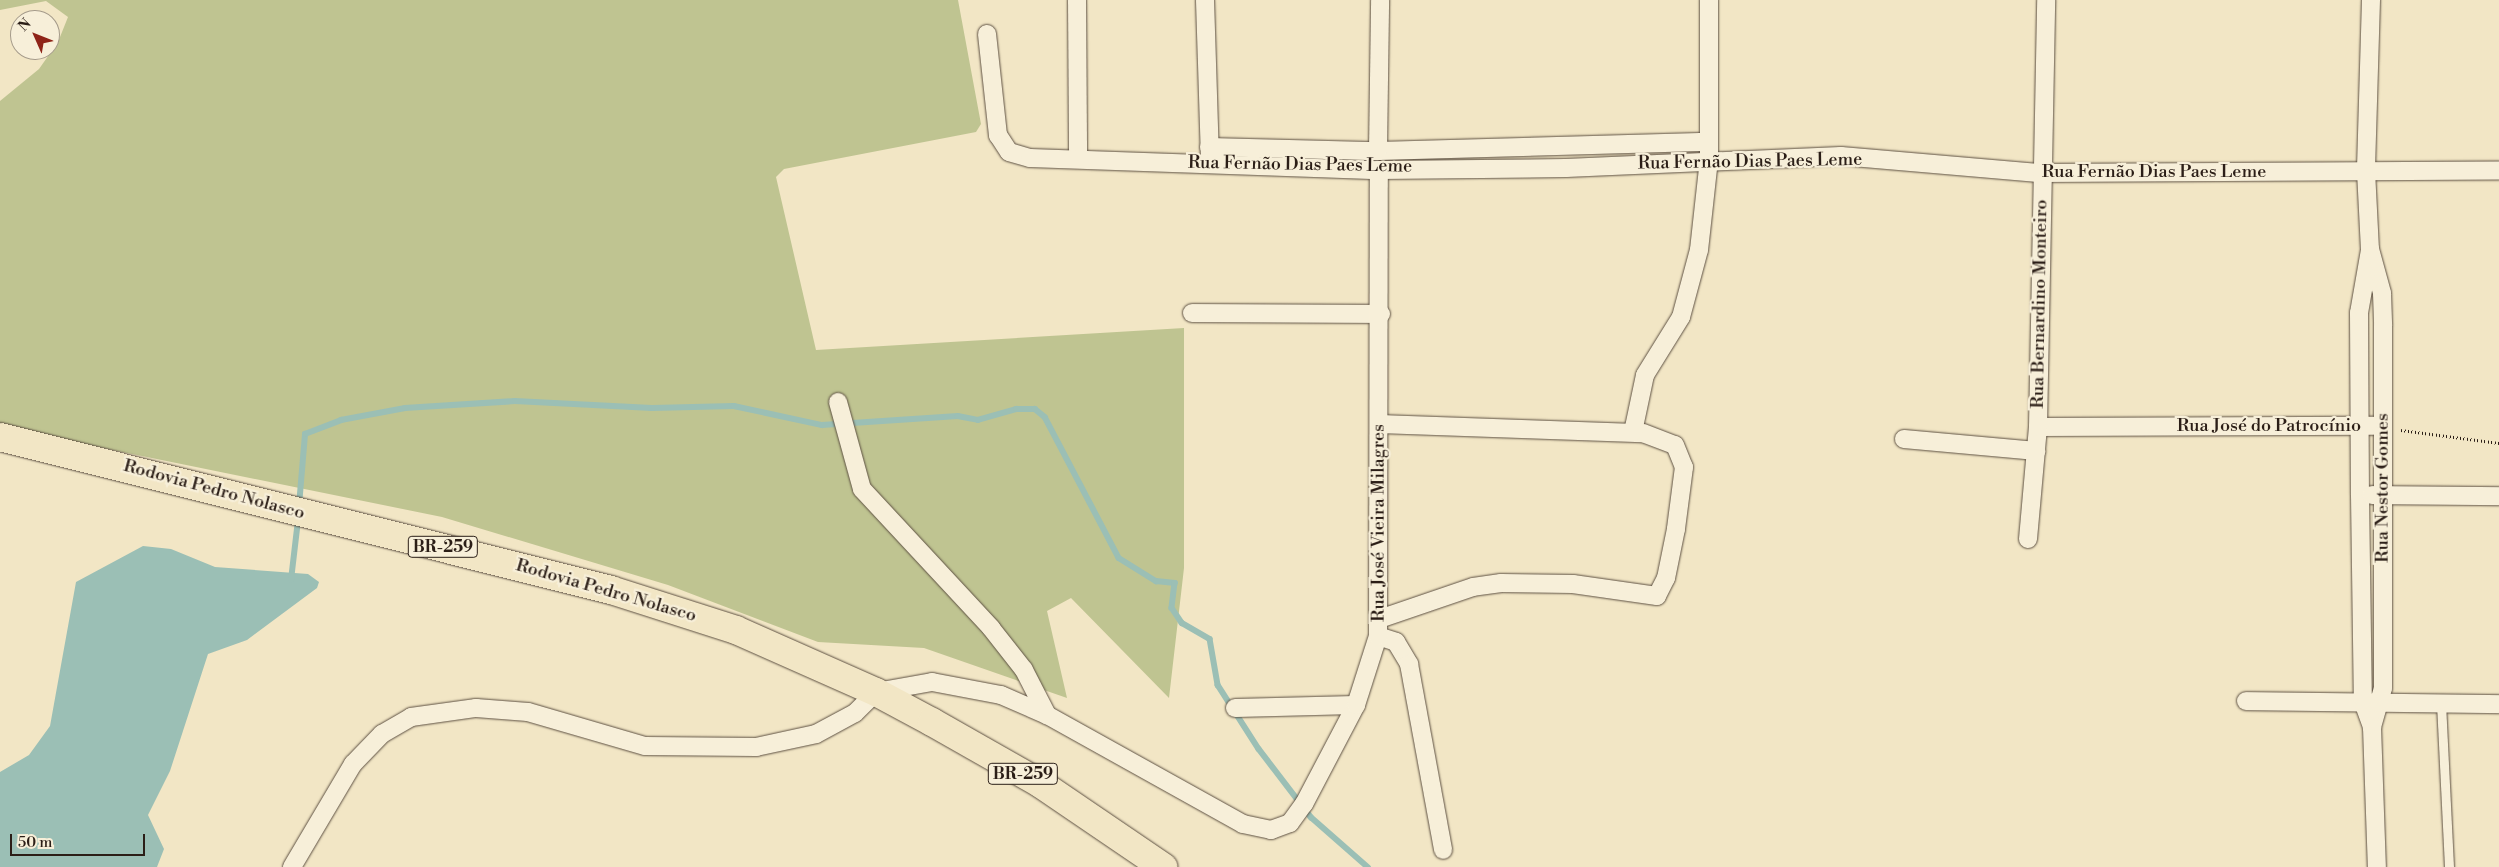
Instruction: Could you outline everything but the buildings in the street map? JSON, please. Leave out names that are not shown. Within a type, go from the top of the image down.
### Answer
[{"type":"highway","name":"Rodovia Pedro Nolasco","points":[[0,436],[611,590],[736,630],[876,692],[1041,784],[1163,867]]},
{"type":"street","points":[[1077,0],[1078,160]]},
{"type":"street","points":[[1206,0],[1210,155],[1709,142]]},
{"type":"street","points":[[1378,151],[1380,0]]},
{"type":"street","points":[[1633,432],[1645,375],[1681,317],[1692,285],[1709,160],[1709,0]]},
{"type":"street","name":"Rua Bernardino Monteiro","points":[[2028,539],[2038,428],[2041,173],[2046,0]]},
{"type":"street","name":"Rua Nestor Gomes","points":[[2371,0],[2366,171],[2370,249],[2382,294],[2382,702],[2372,726]]},
{"type":"street","name":"Rua Fernão Dias Paes Leme","points":[[987,34],[998,135],[1010,152],[1030,158],[1078,160],[1210,155],[1379,170],[1566,168],[1709,160],[1841,156],[2041,173],[2499,171]]},
{"type":"street","name":"Rua José Vieira Milagres","points":[[876,692],[932,682],[963,685],[1047,715],[1243,824],[1271,830],[1295,818],[1356,705],[1379,627],[1379,424],[1382,314],[1379,170]]},
{"type":"street","name":"Rua Nestor Gomes","points":[[2370,249],[2359,313],[2360,495],[2363,702],[2372,726],[2377,867]]},
{"type":"street","points":[[1192,313],[1382,314]]},
{"type":"street","points":[[838,402],[862,489],[991,628],[1028,676],[1047,715]]},
{"type":"street","points":[[1379,424],[1633,432],[1674,445],[1684,467],[1676,529],[1659,594],[1646,597],[1556,582],[1501,582],[1473,587],[1379,627],[1396,642],[1410,664],[1443,850]]},
{"type":"street","name":"Rua José do Patrocínio","points":[[2038,428],[2361,425],[2382,427]]},
{"type":"street","points":[[1904,439],[2036,451]]},
{"type":"street","points":[[2360,495],[2499,496]]},
{"type":"street","points":[[292,867],[353,764],[382,734],[411,717],[476,708],[528,712],[645,746],[756,747],[816,734],[855,713],[876,692]]},
{"type":"street","points":[[2246,700],[2499,704]]},
{"type":"street","points":[[1235,708],[1356,705]]},
{"type":"lane","points":[[2441,702],[2449,867]]},
{"type":"path","name":"Rua José do Patrocínio","points":[[2382,427],[2499,443]]},
{"type":"green space","points":[[0,0],[958,0],[981,124],[976,132],[784,169],[776,177],[816,350],[1184,328],[1184,568],[1169,698],[1071,598],[1047,611],[1067,698],[924,648],[818,642],[668,585],[442,517],[0,427],[0,101],[39,69],[45,60],[60,60],[60,37],[68,17],[46,1],[0,10]]},
{"type":"water","points":[[143,546],[171,549],[215,567],[308,574],[319,582],[317,588],[247,640],[208,654],[170,771],[148,815],[164,849],[157,867],[0,867],[0,772],[29,755],[50,726],[76,582]]},
{"type":"waterway","points":[[299,506],[305,434],[341,420],[405,408],[515,401],[652,408],[734,406],[822,425],[958,416],[978,420],[1016,409],[1035,409],[1045,417],[1119,558],[1156,581],[1175,583],[1172,608],[1182,623],[1210,639],[1218,685],[1259,749],[1311,817],[1368,867]]},
{"type":"waterway","points":[[291,580],[298,520]]}]
